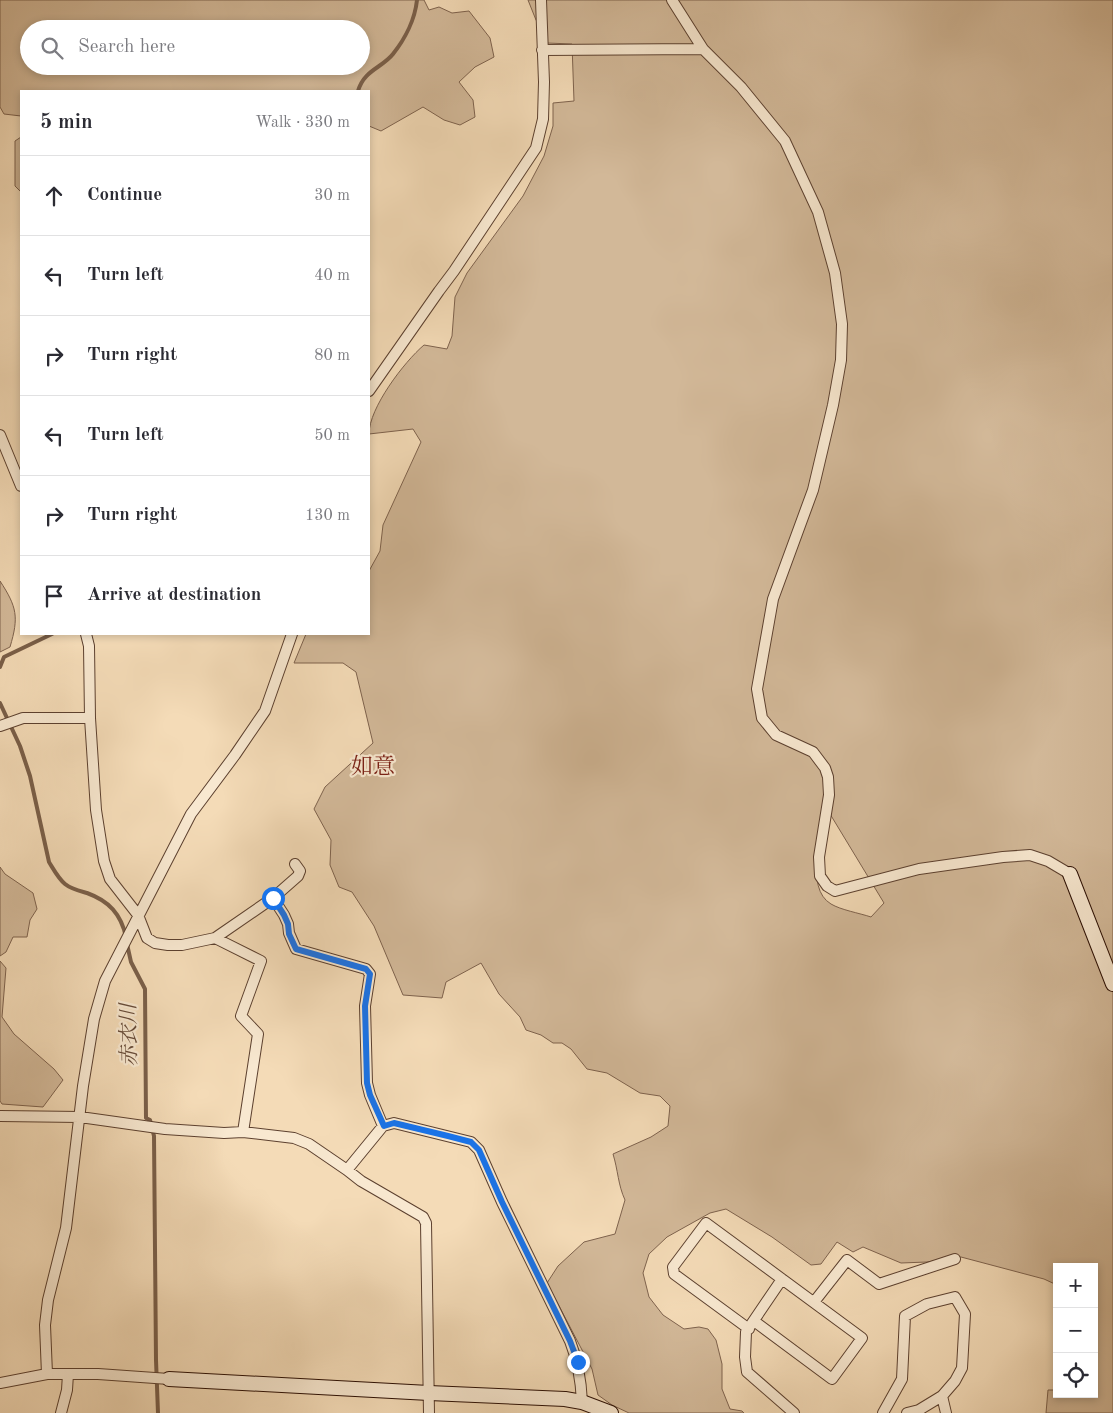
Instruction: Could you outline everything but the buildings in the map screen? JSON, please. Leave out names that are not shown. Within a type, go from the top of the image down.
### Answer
[{"type":"street","points":[[370,390],[454,271],[536,148],[543,119],[544,82],[541,0]]},
{"type":"street","points":[[672,0],[703,49],[740,88],[785,141],[818,212],[835,273],[842,324],[841,360],[828,432],[813,490],[772,599],[758,689],[762,718],[776,735],[812,752],[825,768],[828,777],[830,795],[819,857],[820,876],[827,886],[835,891],[919,869],[1003,857],[1030,855],[1048,861],[1070,874],[1113,984]]},
{"type":"street","points":[[542,50],[703,49]]},
{"type":"street","points":[[0,435],[20,484]]},
{"type":"street","points":[[86,635],[89,646],[90,718],[96,810],[104,861],[110,879],[138,915],[147,938],[155,943],[168,945],[182,945],[214,938],[273,898],[298,876],[300,871],[295,864]]},
{"type":"street","points":[[47,1374],[45,1325],[48,1300],[66,1228],[83,1086],[94,1019],[105,981],[191,814],[236,756],[265,711],[292,635]]},
{"type":"street","points":[[0,726],[23,718],[90,718]]},
{"type":"street","points":[[273,898],[284,915],[288,924],[289,934],[296,949],[366,969],[370,974],[365,1006],[367,1083],[370,1095],[384,1126]]},
{"type":"street","points":[[214,938],[261,961],[241,1016],[258,1034],[243,1132]]},
{"type":"street","points":[[0,1116],[80,1117],[166,1129],[224,1133],[243,1132],[294,1138],[309,1144],[361,1181],[423,1217],[426,1223],[429,1413]]},
{"type":"street","points":[[348,1170],[384,1126],[394,1123],[471,1142],[479,1150],[578,1362],[582,1383],[582,1402]]},
{"type":"street","points":[[706,1223],[782,1279],[862,1338],[832,1379],[674,1274],[673,1267],[706,1223]]},
{"type":"street","points":[[814,1302],[847,1260],[879,1284],[955,1259]]},
{"type":"street","points":[[782,1279],[746,1332],[744,1345],[747,1372],[794,1413]]},
{"type":"street","points":[[883,1413],[902,1380],[905,1316],[927,1304],[955,1297],[965,1314],[962,1368],[955,1381],[942,1396],[919,1410],[907,1413]]},
{"type":"street","points":[[0,1383],[47,1374],[68,1374],[429,1394],[565,1399],[582,1402],[611,1413]]},
{"type":"street","points":[[61,1413],[67,1390],[68,1374]]},
{"type":"street","points":[[942,1396],[946,1413]]},
{"type":"shaded area","points":[[0,0],[424,0],[429,10],[439,7],[452,13],[469,11],[490,38],[494,57],[475,67],[459,82],[473,100],[475,117],[460,125],[444,120],[423,107],[381,131],[370,126],[370,90],[20,90],[20,116],[4,114],[0,107]]},
{"type":"shaded area","points":[[528,0],[1113,0],[1113,1413],[1046,1413],[1048,1390],[1053,1390],[1053,1398],[1098,1398],[1098,1263],[1053,1263],[1053,1283],[1044,1279],[961,1257],[927,1262],[901,1263],[863,1247],[853,1252],[837,1242],[821,1264],[811,1265],[772,1237],[726,1209],[710,1213],[667,1237],[649,1254],[643,1273],[649,1297],[663,1315],[684,1329],[699,1327],[708,1329],[716,1340],[722,1364],[722,1389],[730,1409],[744,1413],[629,1413],[612,1405],[598,1395],[592,1369],[547,1283],[558,1266],[584,1242],[615,1234],[625,1200],[613,1154],[651,1137],[668,1126],[670,1106],[660,1096],[640,1093],[607,1073],[587,1069],[571,1049],[562,1043],[553,1043],[541,1035],[526,1030],[520,1017],[499,994],[481,963],[446,982],[442,998],[403,995],[374,926],[352,892],[339,887],[330,865],[331,840],[314,809],[325,787],[373,743],[356,672],[343,663],[294,663],[306,635],[370,635],[370,569],[380,551],[383,525],[421,442],[413,429],[370,434],[371,423],[381,399],[389,386],[407,362],[424,345],[447,349],[452,336],[455,297],[467,273],[523,196],[544,156],[553,126],[553,103],[574,101],[572,44],[547,43],[545,34],[536,20]],"holes":[[[827,809],[884,903],[871,917],[831,904],[823,896],[818,886],[817,859]]]},
{"type":"shaded area","points":[[20,138],[20,191],[15,186],[15,141]]},
{"type":"shaded area","points":[[0,581],[13,605],[15,628],[10,647],[0,652]]},
{"type":"shaded area","points":[[0,867],[5,874],[33,893],[37,909],[30,920],[27,937],[13,937],[6,952],[0,956]]},
{"type":"shaded area","points":[[0,961],[6,968],[2,1017],[14,1034],[54,1069],[63,1080],[43,1107],[2,1104],[0,1101]]},
{"type":"waterway","name":"赤衣川","points":[[370,73],[389,59],[402,42],[412,21],[417,0]]},
{"type":"waterway","name":"赤衣川","points":[[358,90],[364,78],[368,75]]},
{"type":"waterway","name":"赤衣川","points":[[0,667],[4,657],[50,635]]},
{"type":"waterway","name":"赤衣川","points":[[0,703],[20,746],[30,776],[49,862],[58,877],[65,884],[73,889],[95,896],[108,904],[121,922],[126,937]]},
{"type":"waterway","name":"赤衣川","points":[[127,944],[131,962],[145,989],[146,1118],[150,1120],[154,1136],[158,1413]]},
{"type":"district","name":"如意","points":[[373,767]]},
{"type":"route","points":[[273,898],[284,915],[288,924],[289,934],[296,949],[366,969],[370,974],[365,996],[367,1083],[370,1095],[384,1126],[394,1123],[448,1136],[471,1142],[479,1150],[536,1274],[570,1341],[578,1362]]}]
